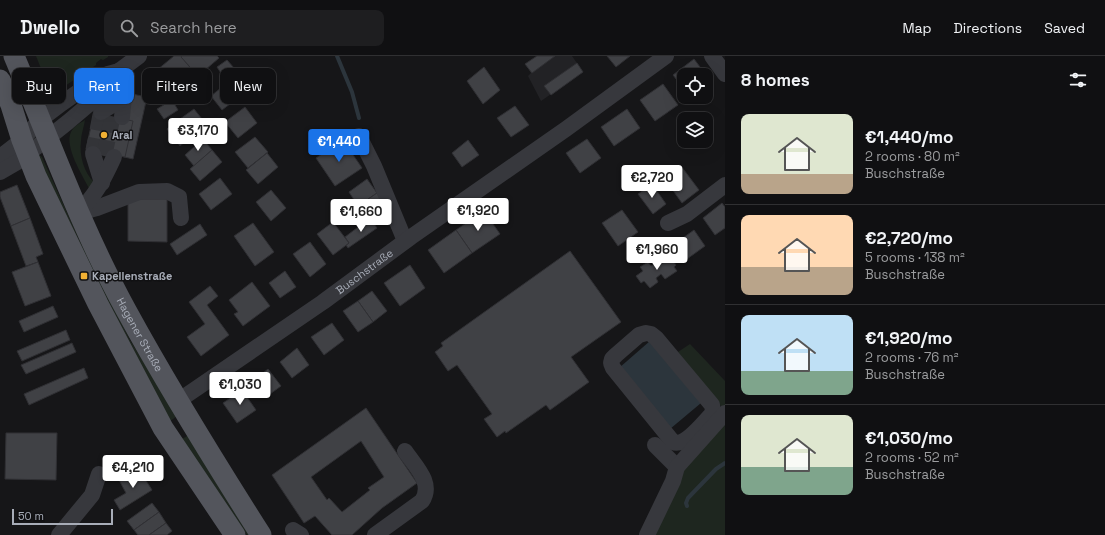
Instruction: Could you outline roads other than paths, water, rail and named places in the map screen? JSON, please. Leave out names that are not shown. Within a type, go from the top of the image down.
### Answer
[{"type":"main road","name":"Hagener Straße","points":[[14,56],[78,213],[126,309],[193,427],[261,535]]},
{"type":"main road","points":[[0,80],[11,105],[36,176],[84,276],[163,428],[235,535]]},
{"type":"street","points":[[124,68],[139,56]]},
{"type":"street","name":"Buschstraße","points":[[178,401],[323,302],[405,241],[666,56]]},
{"type":"street","points":[[712,56],[725,74]]},
{"type":"street","points":[[0,172],[19,162],[25,147],[40,120],[74,94]]},
{"type":"street","points":[[0,156],[47,139],[88,104]]},
{"type":"street","points":[[117,109],[119,104]]},
{"type":"street","points":[[359,136],[374,166],[405,241]]},
{"type":"street","points":[[78,213],[93,197],[102,183],[103,156]]},
{"type":"street","points":[[668,223],[687,214],[725,185]]},
{"type":"street","points":[[78,213],[97,208],[139,192],[167,191],[179,197],[181,218]]},
{"type":"street","points":[[651,334],[656,338],[712,405],[713,411],[711,415],[684,441],[679,443],[673,442],[668,437],[613,368],[611,363],[612,359],[639,335],[651,334]]},
{"type":"street","points":[[647,535],[682,462],[725,412]]},
{"type":"street","points":[[679,443],[682,450],[682,462]]},
{"type":"street","points":[[654,445],[682,462]]},
{"type":"street","points":[[375,535],[422,501],[425,496],[427,490],[424,478],[405,451]]},
{"type":"street","points":[[59,535],[92,495],[99,474]]},
{"type":"waterway","points":[[337,56],[352,92],[359,118]]},
{"type":"waterway","points":[[687,506],[686,503],[688,498],[716,469],[725,463]]},
{"type":"tunnel","points":[[93,154],[101,112]]},
{"type":"tunnel","points":[[104,156],[113,115]]},
{"type":"place","name":"Aral","points":[[104,135]]},
{"type":"place","name":"Kapellenstraße","points":[[84,276]]}]
